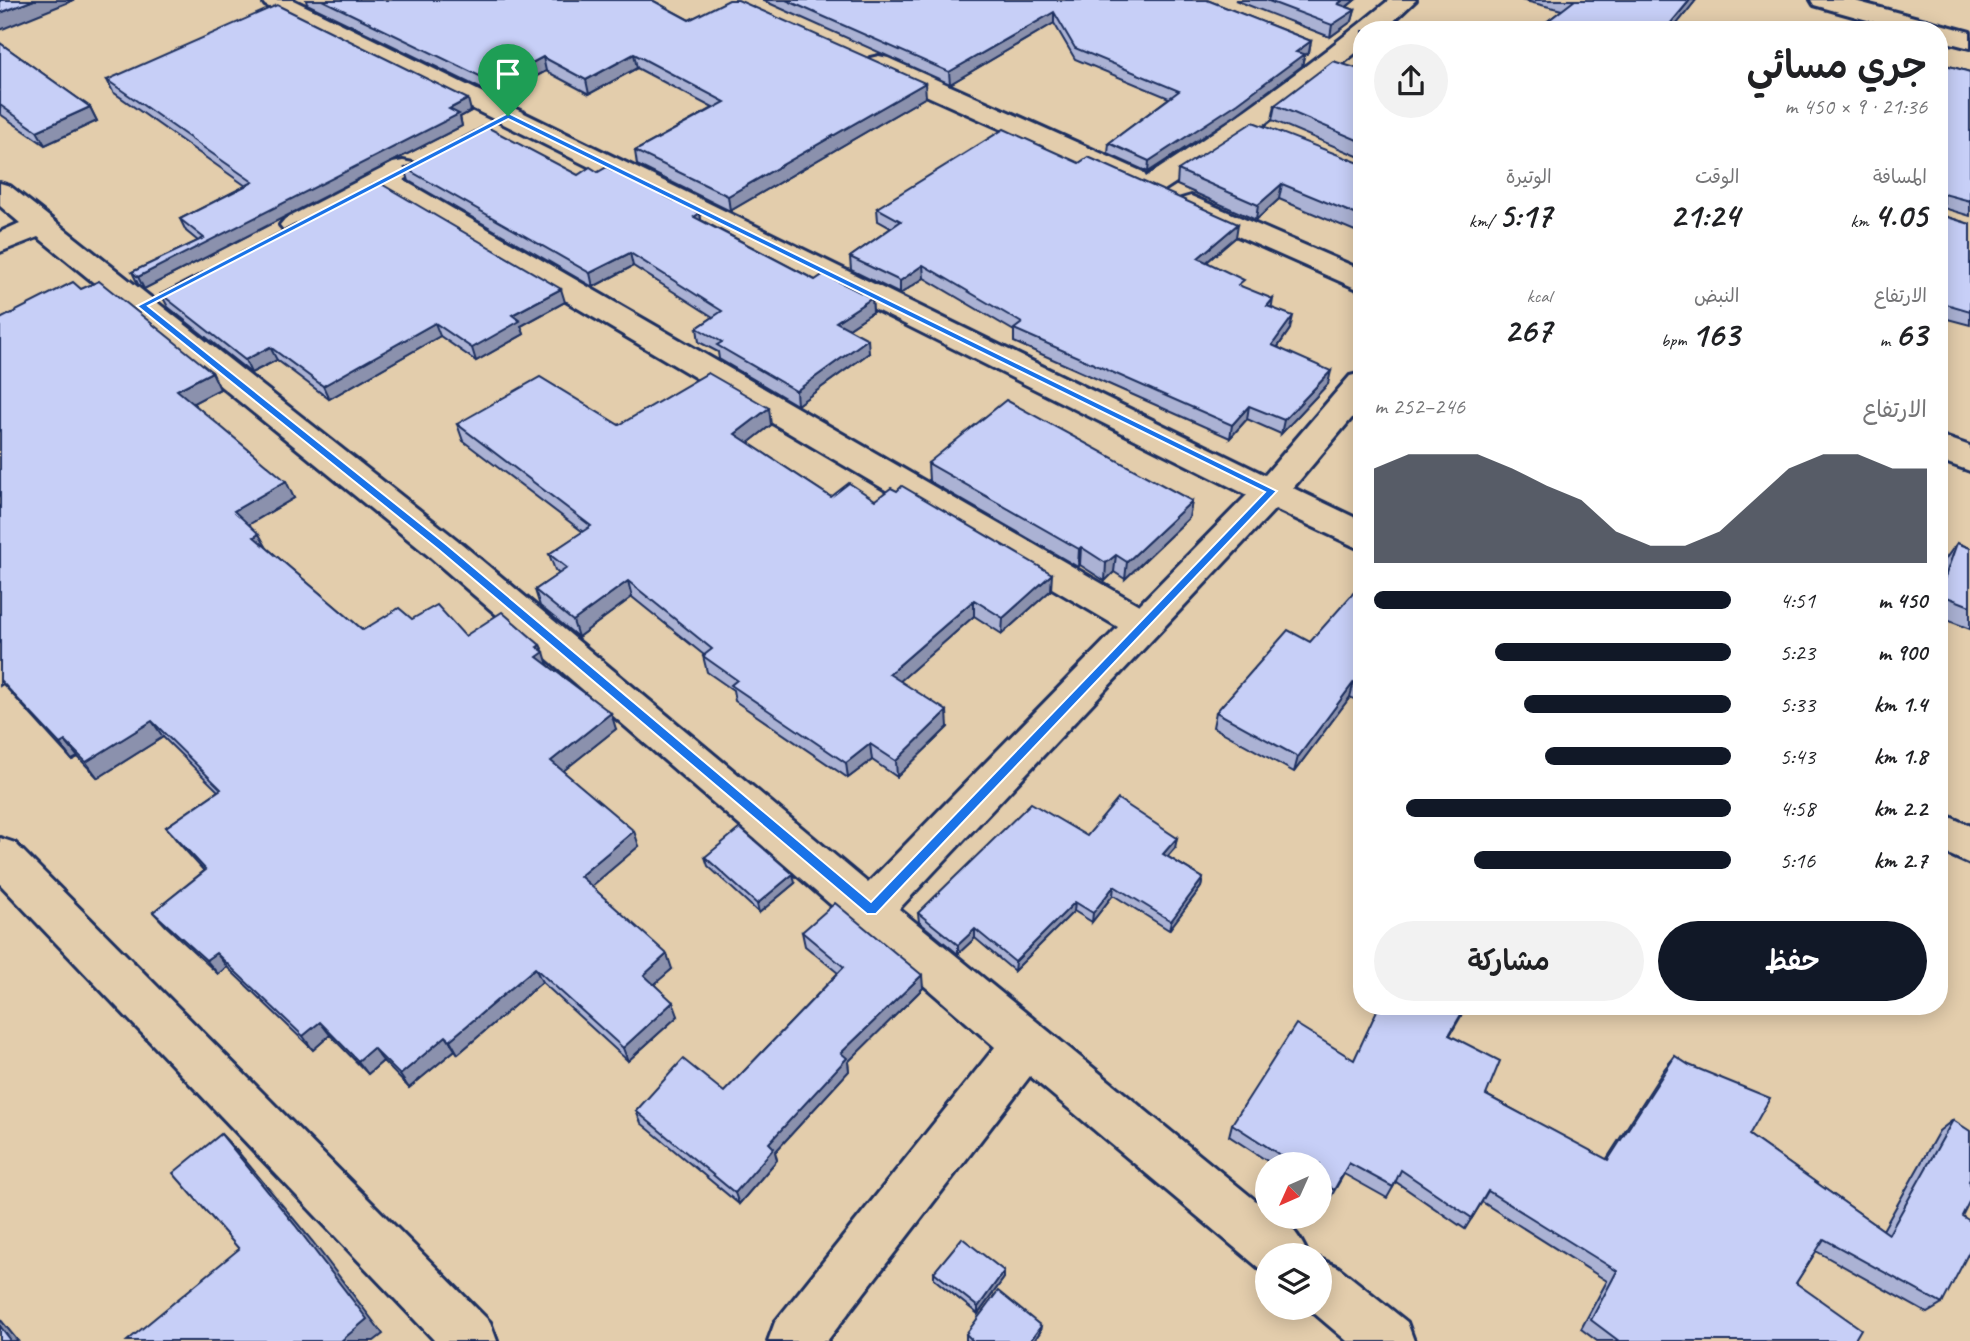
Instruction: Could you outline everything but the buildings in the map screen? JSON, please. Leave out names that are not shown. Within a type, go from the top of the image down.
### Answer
[{"type":"street","points":[[274,0],[1353,532]]},
{"type":"street","points":[[1378,21],[1404,0]]},
{"type":"street","points":[[1823,0],[1899,21]]},
{"type":"street","points":[[1948,34],[1970,40]]},
{"type":"street","points":[[1151,186],[1261,128],[1353,42]]},
{"type":"street","points":[[849,51],[1353,278]]},
{"type":"street","points":[[473,133],[508,116]]},
{"type":"street","points":[[274,237],[427,157]]},
{"type":"street","points":[[382,180],[1142,624]]},
{"type":"street","points":[[0,192],[40,225],[154,300],[1026,1044],[1268,1243]]},
{"type":"street","points":[[0,243],[40,225]]},
{"type":"street","points":[[871,910],[1272,491],[1353,395]]},
{"type":"street","points":[[1948,450],[1970,459]]},
{"type":"street","points":[[1948,835],[1970,846]]},
{"type":"street","points":[[0,856],[471,1341]]},
{"type":"street","points":[[794,1341],[1026,1044]]},
{"type":"street","points":[[1332,1295],[1388,1341]]},
{"type":"route","points":[[508,116],[1272,491],[871,910],[443,548],[142,306],[508,116]]}]
